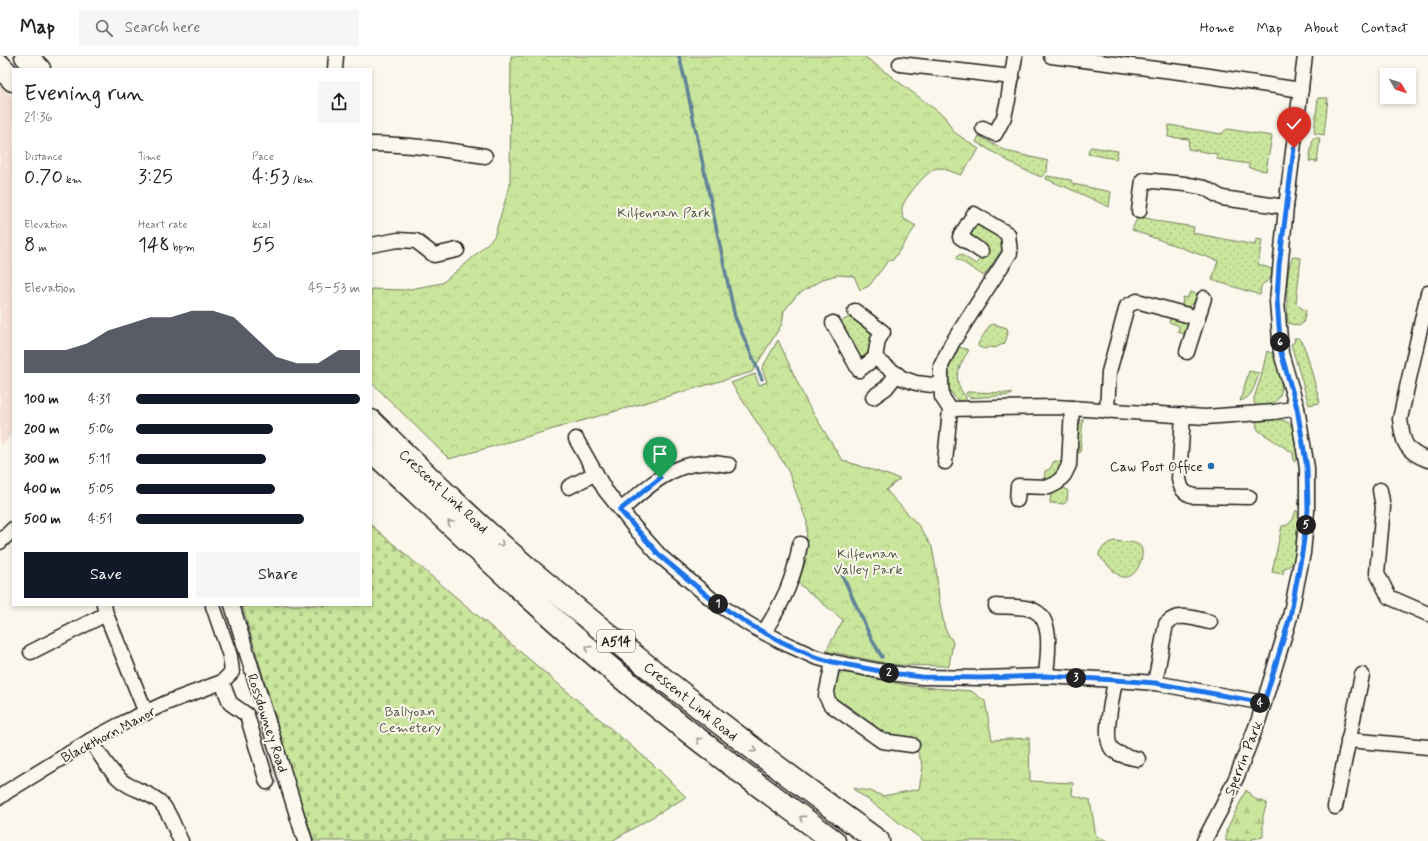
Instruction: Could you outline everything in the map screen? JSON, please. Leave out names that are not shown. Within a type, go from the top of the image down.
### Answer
[{"type":"highway","points":[[26,56],[37,68]]},
{"type":"highway","points":[[0,66],[12,79]]},
{"type":"highway","name":"Crescent Link Road","points":[[372,422],[449,498],[537,577],[729,732],[878,841]]},
{"type":"highway","name":"Crescent Link Road","points":[[372,451],[519,588],[632,687],[761,787],[834,841]]},
{"type":"street","points":[[335,68],[336,56]]},
{"type":"street","points":[[983,128],[995,134],[1004,117],[1015,56]]},
{"type":"street","points":[[1051,56],[1097,59],[1301,90]]},
{"type":"street","name":"Sperrin Park","points":[[1204,841],[1224,805],[1259,719],[1290,617],[1308,511],[1307,468],[1297,408],[1281,353],[1277,300],[1286,207],[1305,56]]},
{"type":"street","points":[[900,64],[1012,77]]},
{"type":"street","points":[[372,144],[443,149],[484,156]]},
{"type":"street","points":[[1139,211],[1143,180],[1185,184],[1204,188],[1222,198],[1286,207]]},
{"type":"street","points":[[945,462],[950,409],[942,397],[941,366],[952,343],[1010,253],[1008,234],[974,214],[960,237],[981,251]]},
{"type":"street","points":[[372,246],[398,240],[416,241],[434,255],[457,250]]},
{"type":"street","points":[[1428,293],[1400,419],[1403,440],[1411,452],[1428,460]]},
{"type":"street","points":[[1187,352],[1204,298]]},
{"type":"street","points":[[1107,410],[1109,372],[1127,306],[1137,301],[1198,318]]},
{"type":"street","points":[[833,323],[859,370],[875,358],[878,340],[883,332],[855,311]]},
{"type":"street","points":[[875,358],[902,378],[916,383],[941,386]]},
{"type":"street","points":[[873,397],[886,388],[897,374]]},
{"type":"street","points":[[950,409],[1056,407],[1205,417],[1274,412],[1297,408]]},
{"type":"street","points":[[1018,500],[1018,486],[1049,487],[1057,483],[1064,475],[1069,466],[1072,408]]},
{"type":"street","points":[[1183,415],[1179,479],[1181,488],[1186,494],[1194,496],[1249,497]]},
{"type":"street","points":[[576,439],[605,490],[620,510],[650,546],[676,571],[715,602],[750,625],[815,657],[890,673],[922,677],[982,678],[1046,676],[1155,683],[1264,703]]},
{"type":"street","points":[[620,510],[642,491],[673,470],[683,466],[701,463],[729,465]]},
{"type":"street","points":[[569,487],[596,473]]},
{"type":"street","points":[[1380,490],[1383,507],[1377,573],[1389,597],[1428,614]]},
{"type":"street","points":[[0,542],[12,530]]},
{"type":"street","points":[[764,632],[785,598],[794,573],[800,544]]},
{"type":"street","points":[[213,606],[230,656],[232,672],[222,682],[230,703],[247,715],[267,782]]},
{"type":"street","name":"Rossdowney Road","points":[[232,606],[305,841]]},
{"type":"street","points":[[996,606],[1032,609],[1043,619],[1048,632],[1046,676]]},
{"type":"street","points":[[31,652],[105,609],[146,713]]},
{"type":"street","points":[[1155,683],[1166,624],[1172,619],[1181,616],[1210,622]]},
{"type":"street","points":[[833,662],[826,696],[830,704],[882,741],[912,745]]},
{"type":"street","points":[[1335,807],[1362,675]]},
{"type":"street","points":[[1115,680],[1107,734],[1108,743],[1118,754],[1138,758]]},
{"type":"street","name":"Blackthorn Manor","points":[[0,797],[8,790],[91,740],[125,722],[222,682]]},
{"type":"street","points":[[91,740],[102,758],[126,785],[153,797],[160,802],[168,811],[181,841]]},
{"type":"street","points":[[1348,740],[1428,746]]},
{"type":"shaded area","points":[[0,83],[12,98],[12,434],[0,447]]},
{"type":"green space","name":"Kilfennan Park","points":[[511,56],[864,56],[944,116],[954,132],[979,149],[961,175],[937,168],[916,185],[903,204],[902,210],[903,218],[916,226],[893,260],[888,261],[869,286],[860,290],[854,276],[837,275],[823,279],[797,295],[784,311],[782,324],[752,372],[449,459],[372,383],[372,289],[405,290],[442,283],[469,261],[494,237],[510,185]]},
{"type":"green space","points":[[1318,98],[1328,98],[1324,135],[1314,133]]},
{"type":"green space","points":[[1169,125],[1221,134],[1227,129],[1272,136],[1266,171],[1249,168],[1249,164],[1217,159],[1217,154],[1188,149],[1189,139],[1168,137]]},
{"type":"green space","points":[[979,136],[1010,152],[1048,161],[1047,172],[1041,177],[1020,168],[976,142]]},
{"type":"green space","points":[[1313,138],[1320,138],[1317,162],[1309,161]]},
{"type":"green space","points":[[1091,147],[1118,151],[1116,159],[1088,154]]},
{"type":"green space","points":[[1047,176],[1071,180],[1073,184],[1111,192],[1109,207],[1046,179]]},
{"type":"green space","points":[[1138,216],[1162,222],[1194,227],[1193,233],[1255,245],[1256,239],[1262,240],[1258,264],[1272,269],[1271,278],[1261,286],[1260,295],[1212,280],[1218,261],[1132,230]]},
{"type":"green space","points":[[978,224],[1002,237],[1002,250],[984,276],[956,258],[960,254],[976,264],[987,248],[973,239],[971,232],[974,225]]},
{"type":"green space","points":[[1293,257],[1301,258],[1296,303],[1306,311],[1303,323],[1299,326],[1288,323],[1288,279],[1290,262]]},
{"type":"green space","points":[[1190,292],[1198,294],[1194,303],[1186,308],[1182,305],[1183,297],[1187,298]]},
{"type":"green space","points":[[852,316],[873,331],[870,354],[868,357],[863,358],[860,356],[839,322]]},
{"type":"green space","points":[[1171,316],[1186,322],[1187,328],[1184,334],[1178,332],[1179,327],[1177,325],[1169,322]]},
{"type":"green space","points":[[994,324],[1007,328],[1008,333],[1005,343],[995,348],[989,347],[985,349],[979,347],[979,342],[990,325]]},
{"type":"green space","points":[[1294,338],[1298,338],[1302,341],[1306,351],[1320,403],[1309,405],[1291,344],[1295,341]]},
{"type":"green space","name":"Kilfennan Valley Park","points":[[778,340],[807,403],[842,460],[900,479],[886,490],[919,526],[932,547],[939,599],[945,629],[953,642],[949,666],[895,665],[826,651],[843,620],[798,583],[806,560],[807,522],[787,468],[731,383],[755,374],[759,385],[767,382],[762,368]]},
{"type":"green space","points":[[959,347],[969,350],[959,368],[957,379],[961,391],[966,397],[964,402],[957,400],[951,392],[947,391],[950,362]]},
{"type":"green space","points":[[1267,351],[1275,355],[1281,381],[1281,389],[1280,395],[1276,401],[1259,408],[1254,403],[1254,398]]},
{"type":"green space","points":[[1249,371],[1259,373],[1251,394],[1240,401]]},
{"type":"green space","points":[[967,392],[1011,393],[1011,395],[970,398],[966,394]]},
{"type":"green space","points":[[1083,419],[1080,453],[1075,450],[1076,429]]},
{"type":"green space","points":[[1271,419],[1286,422],[1294,429],[1300,456],[1294,462],[1293,453],[1259,431],[1257,428],[1256,421]]},
{"type":"green space","points":[[1054,461],[1064,462],[1055,478],[1044,482],[1045,471],[1050,469]]},
{"type":"green space","points":[[1060,487],[1068,491],[1067,501],[1064,504],[1050,503],[1051,493]]},
{"type":"green space","points":[[1296,510],[1300,514],[1294,563],[1284,568],[1283,574],[1272,572],[1282,526],[1290,523]]},
{"type":"green space","name":"Ballyoan Cemetery","points":[[372,526],[656,767],[686,797],[612,841],[314,841],[298,794],[242,606],[372,606]]},
{"type":"green space","points":[[1114,541],[1134,543],[1139,545],[1141,548],[1142,553],[1139,565],[1136,571],[1131,575],[1126,577],[1120,576],[1099,556],[1099,553],[1103,547]]},
{"type":"green space","points":[[841,673],[848,673],[911,686],[971,691],[985,701],[992,740],[1029,738],[1030,781],[1073,783],[1072,795],[1090,800],[1096,836],[1108,841],[924,841],[852,788],[870,791],[883,796],[919,789],[923,766],[917,750],[918,740],[891,738],[874,729],[874,724],[844,703],[842,705],[836,700],[832,687],[836,677]]},
{"type":"green space","points":[[1246,790],[1255,799],[1267,803],[1263,816],[1263,837],[1252,839],[1252,841],[1226,841],[1226,831]]},
{"type":"waterway","points":[[679,56],[735,317],[762,379]]},
{"type":"waterway","points":[[839,568],[871,638],[882,657]]},
{"type":"place","name":"Caw Post Office","points":[[1211,466]]},
{"type":"route","points":[[660,478],[620,510],[650,546],[676,571],[715,602],[750,625],[815,657],[890,673],[922,677],[982,678],[1046,676],[1155,683],[1264,703],[1290,617],[1308,511],[1307,468],[1297,408],[1281,353],[1278,326],[1277,300],[1279,266],[1294,148]]}]
